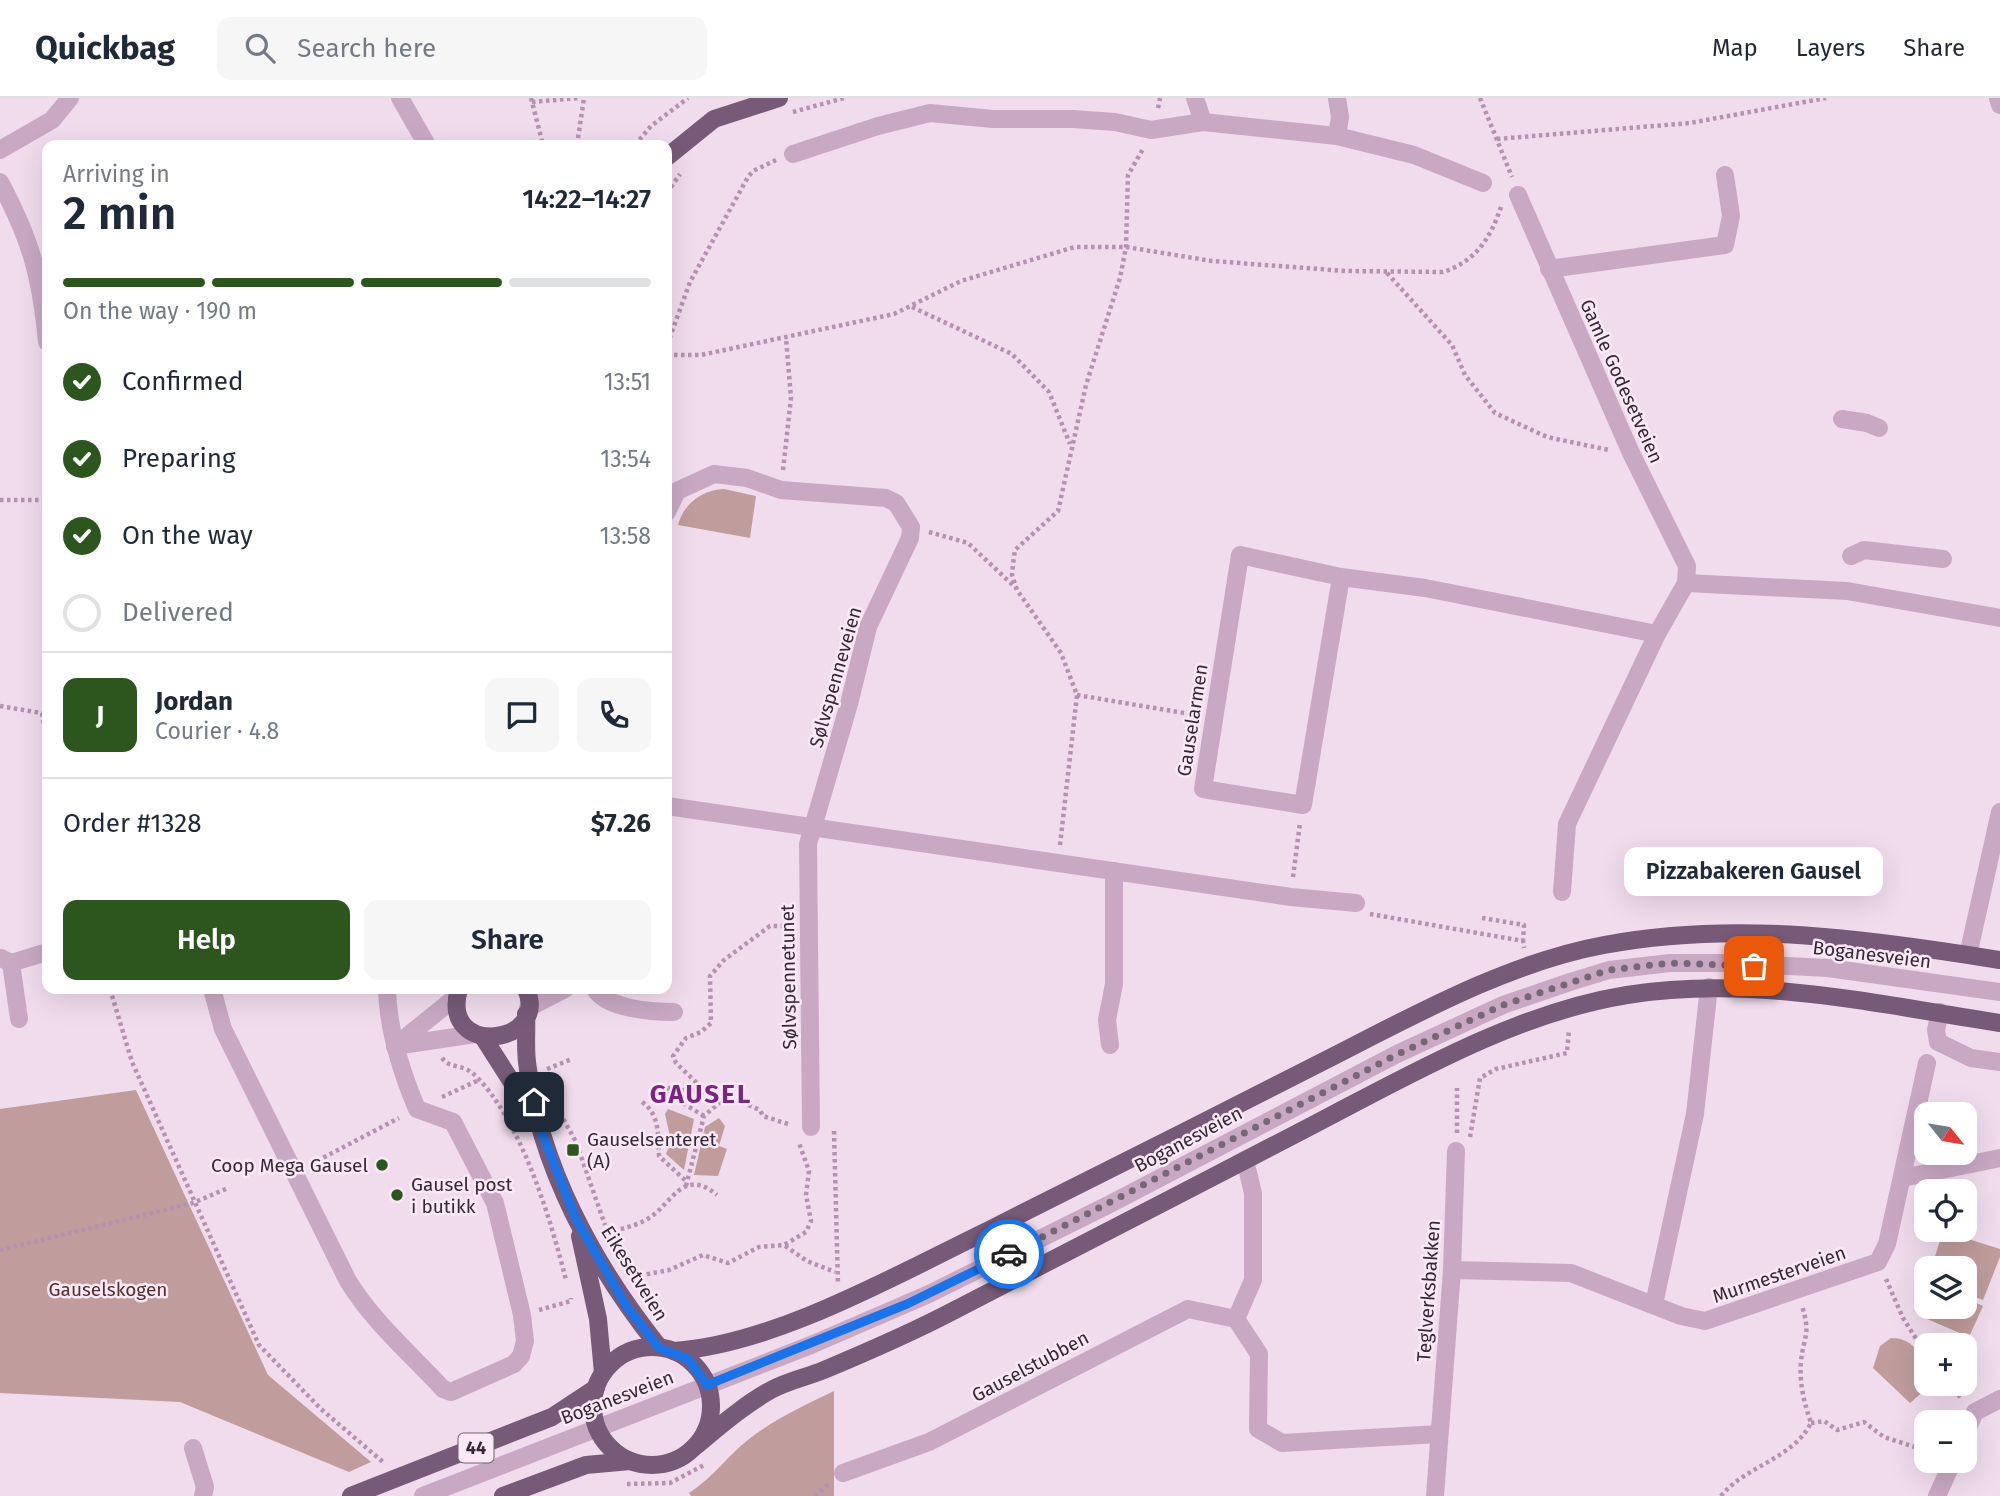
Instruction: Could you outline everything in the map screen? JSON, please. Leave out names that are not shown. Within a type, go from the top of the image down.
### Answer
[{"type":"main road","points":[[672,153],[714,119],[779,98]]},
{"type":"main road","name":"Boganesveien","points":[[667,1349],[730,1344],[836,1303],[1099,1175],[1442,1001],[1542,962],[1599,945],[1658,936],[1773,932],[2000,960]]},
{"type":"main road","points":[[503,1496],[586,1465],[630,1461],[648,1465],[666,1464],[683,1457],[731,1416],[765,1393],[938,1319],[1413,1074],[1521,1025],[1626,995],[1709,987],[1746,987],[1843,997],[2000,1023]]},
{"type":"main road","name":"Eikesetveien","points":[[458,994],[457,1012],[464,1024],[479,1035],[538,1123]]},
{"type":"main road","name":"Eikesetveien","points":[[526,994],[527,1061],[538,1123],[576,1219],[627,1307],[667,1349],[688,1359],[707,1385]]},
{"type":"main road","points":[[479,1035],[497,1038],[509,1034],[527,1011]]},
{"type":"main road","name":"Eikesetveien","points":[[576,1219],[598,1319],[600,1381],[593,1408],[597,1428]]},
{"type":"main road","name":"44","points":[[351,1496],[552,1417],[600,1381],[628,1352],[667,1349]]},
{"type":"main road","points":[[697,1445],[708,1427],[711,1406],[707,1385]]},
{"type":"main road","points":[[597,1428],[605,1442],[630,1461]]},
{"type":"street","points":[[0,150],[51,120],[70,98]]},
{"type":"street","points":[[400,98],[424,140]]},
{"type":"street","points":[[1195,98],[1203,122]]},
{"type":"street","points":[[1336,98],[1340,117],[1337,136]]},
{"type":"street","points":[[1997,98],[2000,106]]},
{"type":"street","points":[[793,154],[878,126],[930,113],[993,119],[1115,122],[1151,130],[1203,122],[1337,136],[1414,155],[1483,183]]},
{"type":"street","points":[[1549,269],[1726,245],[1731,216],[1725,175]]},
{"type":"street","points":[[0,182],[32,247],[42,297]]},
{"type":"street","name":"Gamle Godesetveien","points":[[1511,196],[1549,269],[1631,453],[1687,566],[1686,583]]},
{"type":"street","points":[[1842,419],[1867,423],[1878,428]]},
{"type":"street","points":[[672,502],[677,491],[714,474],[747,478],[781,490],[886,498],[896,503],[911,527]]},
{"type":"street","name":"Sølvspenneveien","points":[[811,826],[828,779],[868,627],[909,538],[911,527]]},
{"type":"street","points":[[1851,556],[1864,550],[1943,559]]},
{"type":"street","name":"Gauselarmen","points":[[1303,805],[1203,789],[1240,555],[1341,577],[1425,588],[1657,634]]},
{"type":"street","points":[[1303,805],[1341,577]]},
{"type":"street","points":[[1562,892],[1567,824],[1657,634],[1686,583],[1847,592],[2000,618]]},
{"type":"street","points":[[672,807],[1291,897],[1356,903]]},
{"type":"street","points":[[1968,955],[1999,819]]},
{"type":"street","name":"Sølvspennetunet","points":[[802,1130],[801,926],[811,826]]},
{"type":"street","points":[[1110,1045],[1107,1020],[1114,984],[1114,871]]},
{"type":"street","points":[[19,1019],[5,960],[42,953]]},
{"type":"street","name":"Boganesveien","points":[[423,1496],[707,1385],[929,1294],[1112,1203],[1398,1054],[1503,1005],[1609,970],[1670,963],[1817,967],[2000,992]]},
{"type":"street","points":[[1654,1304],[1695,1114],[1709,987]]},
{"type":"street","points":[[213,994],[223,1029],[290,1170],[326,1241],[365,1308],[443,1389],[452,1392],[514,1364],[521,1356],[525,1341],[522,1315],[495,1203],[453,1122],[417,1110],[395,1046],[387,994]]},
{"type":"street","points":[[395,1046],[457,994]]},
{"type":"street","points":[[527,1011],[556,994]]},
{"type":"street","points":[[601,994],[609,1000],[649,1012],[674,1012]]},
{"type":"street","points":[[1940,1012],[1936,1030],[1938,1042],[1971,1058],[2000,1062]]},
{"type":"street","points":[[395,1046],[479,1035]]},
{"type":"street","points":[[1878,1262],[1887,1244],[1927,1063]]},
{"type":"street","name":"Teglverksbakken","points":[[1435,1496],[1452,1270],[1456,1151]]},
{"type":"street","points":[[1902,1178],[2000,1158]]},
{"type":"street","points":[[1245,1160],[1252,1193],[1253,1280],[1236,1319],[1259,1354],[1258,1429],[1282,1443],[1439,1434]]},
{"type":"street","name":"Murmesterveien","points":[[1452,1270],[1571,1273],[1705,1321],[1878,1262]]},
{"type":"street","name":"Gauselstubben","points":[[843,1473],[929,1442],[1188,1309],[1236,1319]]},
{"type":"street","points":[[1977,1411],[2000,1399]]},
{"type":"street","points":[[192,1448],[205,1487],[203,1496]]},
{"type":"street","points":[[1937,1496],[1948,1473]]},
{"type":"path","points":[[542,140],[531,100],[581,98],[577,140]]},
{"type":"path","points":[[639,140],[651,126],[688,98]]},
{"type":"path","points":[[791,113],[844,98]]},
{"type":"path","points":[[672,355],[701,355],[894,314],[961,281],[1003,266],[1075,247],[1126,247],[1212,261],[1386,273],[1443,272],[1471,259],[1492,232],[1511,196],[1497,139],[1480,98]]},
{"type":"path","points":[[1497,139],[1690,123],[1826,98]]},
{"type":"path","points":[[1017,590],[1012,575],[1015,550],[1058,511],[1070,446],[1086,385],[1114,302],[1126,247],[1128,175],[1149,141],[1162,99]]},
{"type":"path","points":[[672,331],[690,282],[748,177],[753,171],[793,154]]},
{"type":"path","points":[[672,186],[682,172]]},
{"type":"path","points":[[1386,273],[1452,345],[1465,375],[1495,413],[1547,437],[1580,446],[1631,453]]},
{"type":"path","points":[[912,307],[1012,354],[1049,392],[1064,423],[1070,446]]},
{"type":"path","points":[[781,490],[791,398],[786,338]]},
{"type":"path","points":[[0,500],[42,500]]},
{"type":"path","points":[[911,527],[968,543],[1017,590],[1061,653],[1077,695],[1058,863]]},
{"type":"path","points":[[1077,695],[1214,718]]},
{"type":"path","points":[[0,706],[42,713]]},
{"type":"path","points":[[1291,897],[1303,805]]},
{"type":"path","points":[[1356,903],[1365,913],[1523,941]]},
{"type":"path","points":[[793,918],[801,926]]},
{"type":"path","points":[[1482,918],[1524,925],[1524,952]]},
{"type":"path","points":[[704,1116],[661,1090],[670,1088],[702,1093],[703,1089],[676,1063],[673,1056],[686,1038],[701,1032],[711,1023],[710,976],[724,960],[770,926],[801,926]]},
{"type":"path","points":[[112,994],[132,1062],[259,1345],[321,1409],[386,1465]]},
{"type":"path","points":[[1457,1088],[1456,1151],[1469,1144],[1480,1078],[1496,1069],[1567,1053],[1571,1034],[1568,1028]]},
{"type":"path","points":[[440,1054],[446,1063],[468,1069],[493,1096],[520,1144],[559,1253],[571,1301],[522,1315]]},
{"type":"path","points":[[544,1070],[572,1059]]},
{"type":"path","points":[[543,1063],[547,1082]]},
{"type":"path","points":[[290,1170],[309,1165],[479,1080]]},
{"type":"path","points":[[607,1233],[650,1218],[669,1196],[686,1183],[704,1116],[727,1096],[760,1110],[764,1116],[802,1130],[809,1171],[806,1195],[811,1221],[806,1232],[784,1245],[759,1247],[728,1263],[703,1255],[669,1270],[625,1278]]},
{"type":"path","points":[[554,1102],[576,1142],[611,1244]]},
{"type":"path","points":[[642,1102],[653,1111],[657,1123],[659,1156],[686,1183],[710,1188],[717,1195]]},
{"type":"path","points":[[834,1130],[838,1285]]},
{"type":"path","points":[[0,1250],[193,1203],[228,1188]]},
{"type":"path","points":[[784,1245],[807,1261],[836,1272]]},
{"type":"path","points":[[1878,1262],[1894,1292],[1903,1318],[1914,1335]]},
{"type":"path","points":[[1798,1290],[1809,1333],[1801,1361],[1801,1386],[1811,1423]]},
{"type":"path","points":[[1721,1496],[1740,1479],[1782,1453],[1811,1423],[1824,1421],[1837,1430],[1864,1422],[1884,1437],[1914,1447]]},
{"type":"path","points":[[616,1484],[670,1483],[701,1468],[710,1459]]},
{"type":"green space","points":[[724,489],[756,496],[750,538],[678,525],[685,510],[695,499],[708,492]]},
{"type":"green space","name":"Gauselskogen","points":[[136,1090],[268,1375],[371,1462],[349,1472],[180,1402],[0,1393],[0,1109]]},
{"type":"green space","points":[[668,1109],[694,1119],[684,1170],[666,1154],[671,1141],[665,1114]]},
{"type":"green space","points":[[719,1118],[725,1126],[719,1146],[727,1149],[718,1176],[694,1175],[705,1127]]},
{"type":"green space","points":[[1940,1242],[1977,1242],[2000,1249],[2000,1257],[1983,1300],[1977,1298],[1977,1256],[1935,1256]]},
{"type":"green space","points":[[1977,1303],[1983,1306],[1971,1333],[1960,1333],[1927,1319],[1977,1319]]},
{"type":"green space","points":[[1891,1338],[1898,1338],[1914,1347],[1914,1396],[1918,1396],[1910,1403],[1873,1368],[1880,1346]]},
{"type":"green space","points":[[834,1391],[834,1496],[691,1496],[689,1493],[749,1439],[801,1407]]},
{"type":"way so far","points":[[1009,1254],[1398,1054],[1503,1005],[1609,970],[1670,963],[1754,966]]},
{"type":"place","name":"Pizzabakeren Gausel","points":[[1754,966]]},
{"type":"place","name":"Gauselsenteret (A)","points":[[573,1150]]},
{"type":"place","name":"Coop Mega Gausel","points":[[382,1165]]},
{"type":"place","name":"Gausel post i butikk","points":[[397,1195]]},
{"type":"district","name":"GAUSEL","points":[[701,1094]]},
{"type":"route","points":[[534,1102],[538,1123],[576,1219],[627,1307],[659,1348],[674,1351],[688,1359],[707,1385],[907,1304],[1009,1254]]}]
